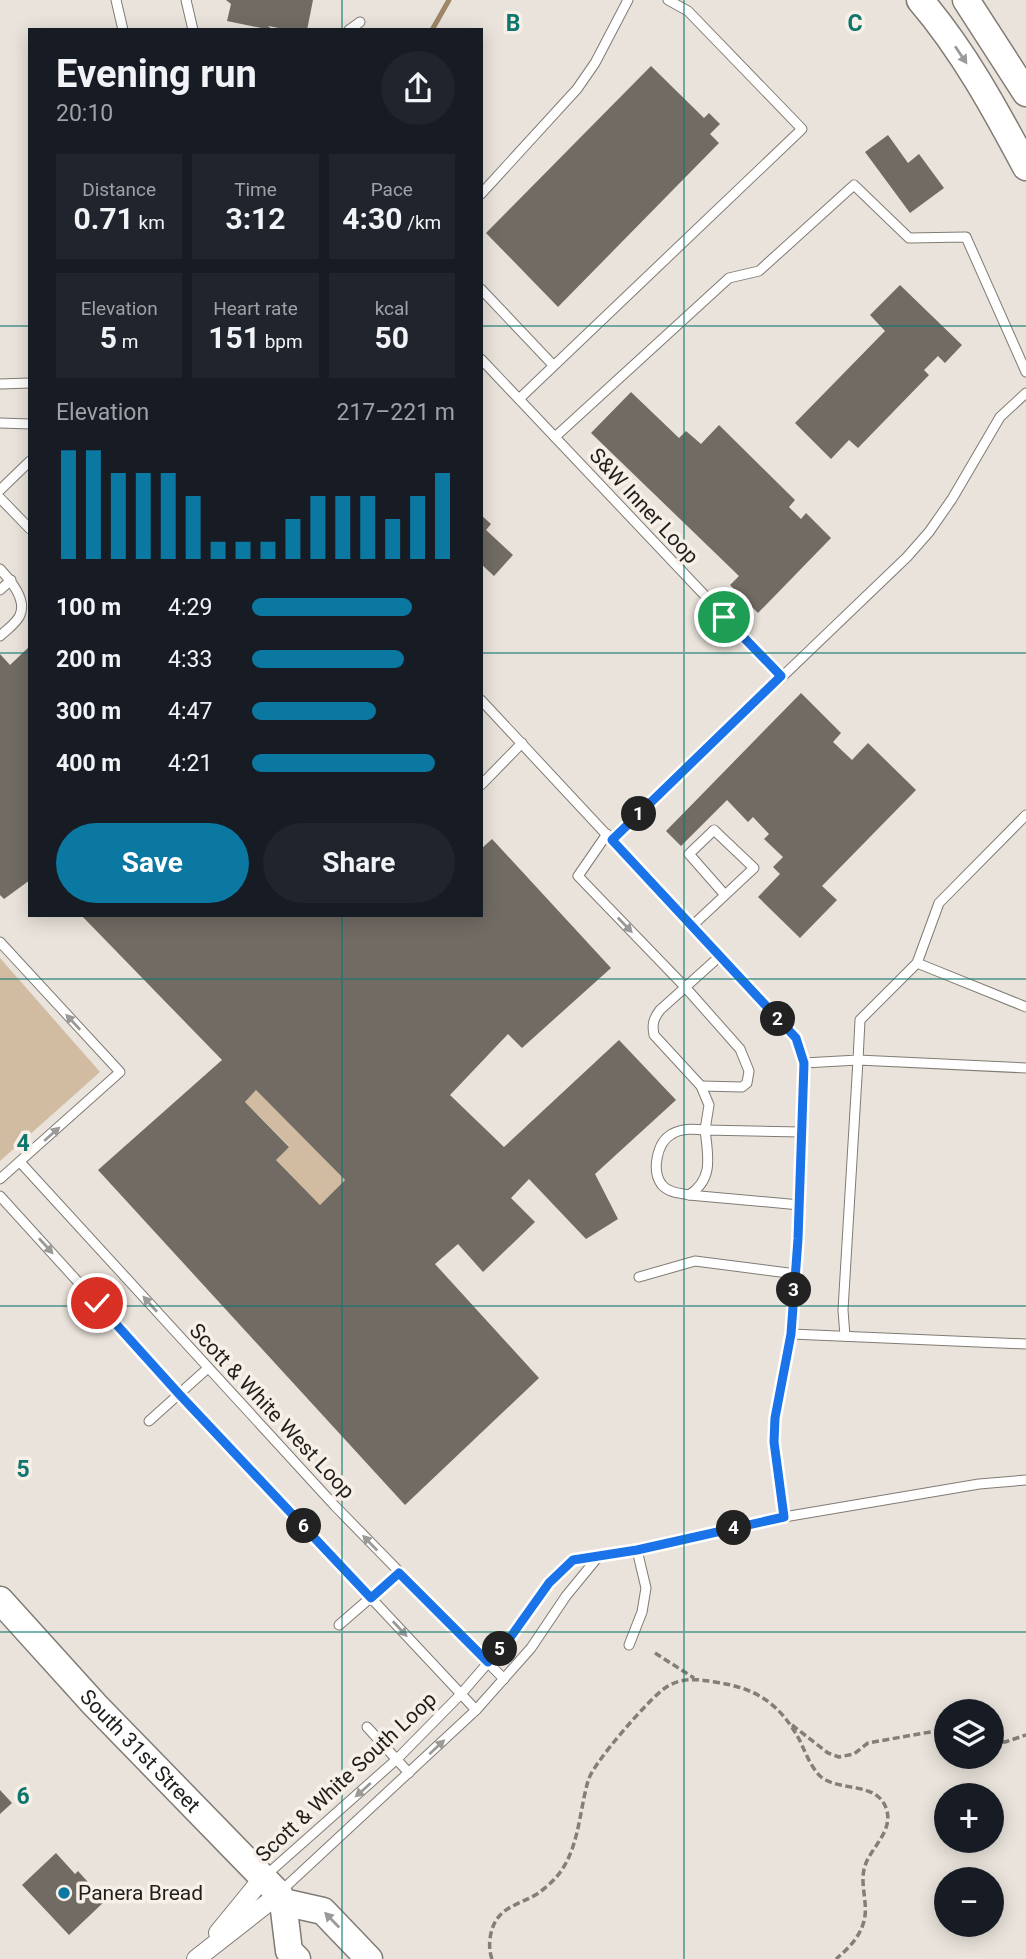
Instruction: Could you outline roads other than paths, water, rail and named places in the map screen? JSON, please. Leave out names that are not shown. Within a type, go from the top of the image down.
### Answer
[{"type":"main road","points":[[920,0],[966,61],[1026,167]]},
{"type":"main road","points":[[966,0],[1026,93]]},
{"type":"main road","name":"South 31st Street","points":[[0,1600],[95,1705],[275,1891]]},
{"type":"main road","points":[[275,1891],[289,1951],[298,1959]]},
{"type":"main road","points":[[275,1891],[323,1911],[369,1959]]},
{"type":"street","points":[[196,1959],[275,1891]]},
{"type":"lane","points":[[116,0],[123,28]]},
{"type":"lane","points":[[186,0],[193,28]]},
{"type":"lane","points":[[483,192],[577,89],[595,64],[628,0]]},
{"type":"lane","points":[[519,399],[802,129],[688,11],[668,0]]},
{"type":"lane","points":[[352,28],[360,22]]},
{"type":"lane","points":[[555,437],[729,278],[759,271],[854,185],[909,238],[966,237],[1026,372]]},
{"type":"lane","points":[[483,291],[554,365]]},
{"type":"lane","name":"S&W Inner Loop","points":[[483,361],[781,676]]},
{"type":"lane","points":[[0,384],[28,383]]},
{"type":"lane","points":[[701,1086],[742,1087],[747,1083],[750,1071],[740,1049],[686,988],[578,876],[610,837],[907,557],[952,499],[1000,417],[1026,393]]},
{"type":"lane","points":[[0,423],[28,424]]},
{"type":"lane","points":[[0,490],[28,463]]},
{"type":"lane","points":[[0,498],[28,525]]},
{"type":"lane","points":[[0,569],[11,580],[21,601],[19,618],[0,636]]},
{"type":"lane","points":[[0,590],[11,580]]},
{"type":"lane","points":[[483,702],[796,1038],[804,1063],[800,1205],[791,1334],[774,1430],[784,1517]]},
{"type":"lane","points":[[483,783],[522,743]]},
{"type":"lane","points":[[845,1336],[843,1310],[860,1020],[917,963],[939,903],[1026,815]]},
{"type":"lane","points":[[692,926],[754,868],[714,830],[689,854],[725,895]]},
{"type":"lane","points":[[0,942],[120,1072],[0,1179]]},
{"type":"lane","points":[[689,1195],[704,1182],[708,1171],[705,1129],[709,1105],[701,1086],[654,1035],[652,1027],[660,1010],[720,956]]},
{"type":"lane","points":[[917,963],[1026,1007]]},
{"type":"lane","points":[[804,1063],[858,1060],[1026,1068]]},
{"type":"lane","points":[[800,1205],[672,1192],[663,1185],[658,1174],[657,1158],[665,1140],[673,1133],[691,1129],[802,1132]]},
{"type":"lane","name":"Scott & White West Loop","points":[[20,1162],[399,1573],[504,1679]]},
{"type":"lane","points":[[0,1196],[179,1394],[477,1710]]},
{"type":"lane","points":[[639,1277],[695,1261],[796,1274]]},
{"type":"lane","points":[[791,1334],[1026,1344]]},
{"type":"lane","points":[[149,1422],[208,1368]]},
{"type":"lane","name":"Scott & White South Loop","points":[[275,1891],[461,1694],[512,1635],[549,1583],[573,1560],[637,1550],[784,1517],[979,1484],[1026,1479]]},
{"type":"lane","points":[[629,1645],[642,1612],[646,1588],[637,1550]]},
{"type":"lane","name":"Scott & White South Loop","points":[[275,1891],[477,1710],[531,1648],[566,1596],[598,1557]]},
{"type":"lane","points":[[338,1625],[399,1573]]},
{"type":"lane","points":[[367,1727],[409,1773]]},
{"type":"waterway","points":[[433,28],[449,0]]},
{"type":"place","name":"Panera Bread","points":[[64,1893]]}]
